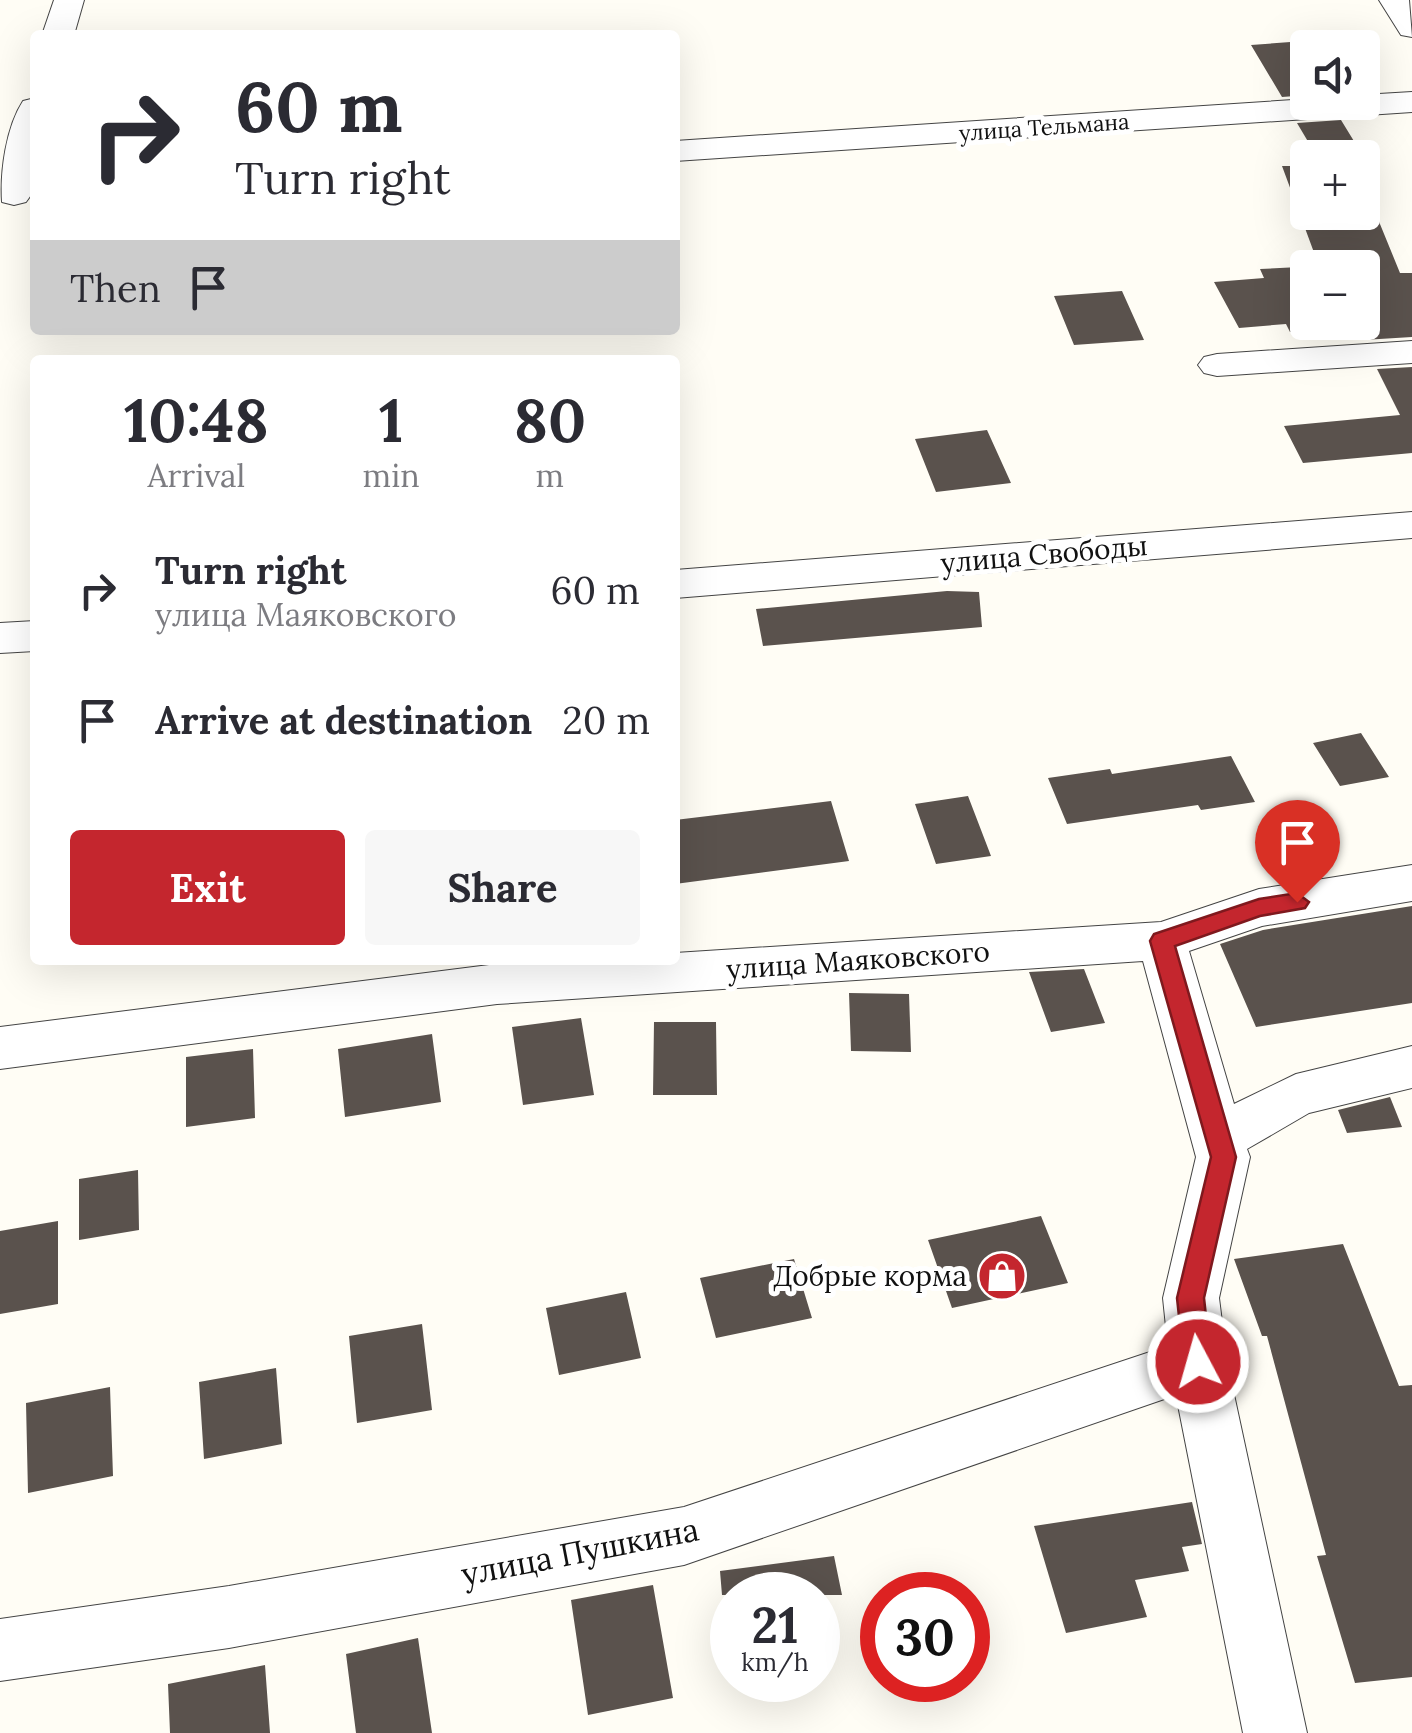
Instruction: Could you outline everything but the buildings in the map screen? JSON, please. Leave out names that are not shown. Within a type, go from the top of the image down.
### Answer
[{"type":"street","points":[[60,30],[69,0]]},
{"type":"street","points":[[1394,0],[1412,28]]},
{"type":"street","name":"улица Тельмана","points":[[680,151],[1412,102]]},
{"type":"street","points":[[16,195],[30,122]]},
{"type":"street","points":[[1217,365],[1412,352]]},
{"type":"street","name":"улица Свободы","points":[[680,584],[1412,525]]},
{"type":"street","points":[[0,638],[30,636]]},
{"type":"street","name":"улица Маяковского","points":[[0,1048],[498,984],[1162,941],[1259,908],[1412,883]]},
{"type":"street","points":[[1162,941],[1223,1157],[1191,1298],[1198,1362],[1275,1733]]},
{"type":"street","points":[[1218,1139],[1296,1094],[1412,1067]]},
{"type":"street","name":"улица Пушкина","points":[[0,1650],[229,1617],[684,1536],[1198,1362]]},
{"type":"place","name":"Добрые корма","points":[[1002,1276]]},
{"type":"route","points":[[1198,1362],[1191,1298],[1223,1157],[1162,941],[1259,908],[1297,902]]}]
